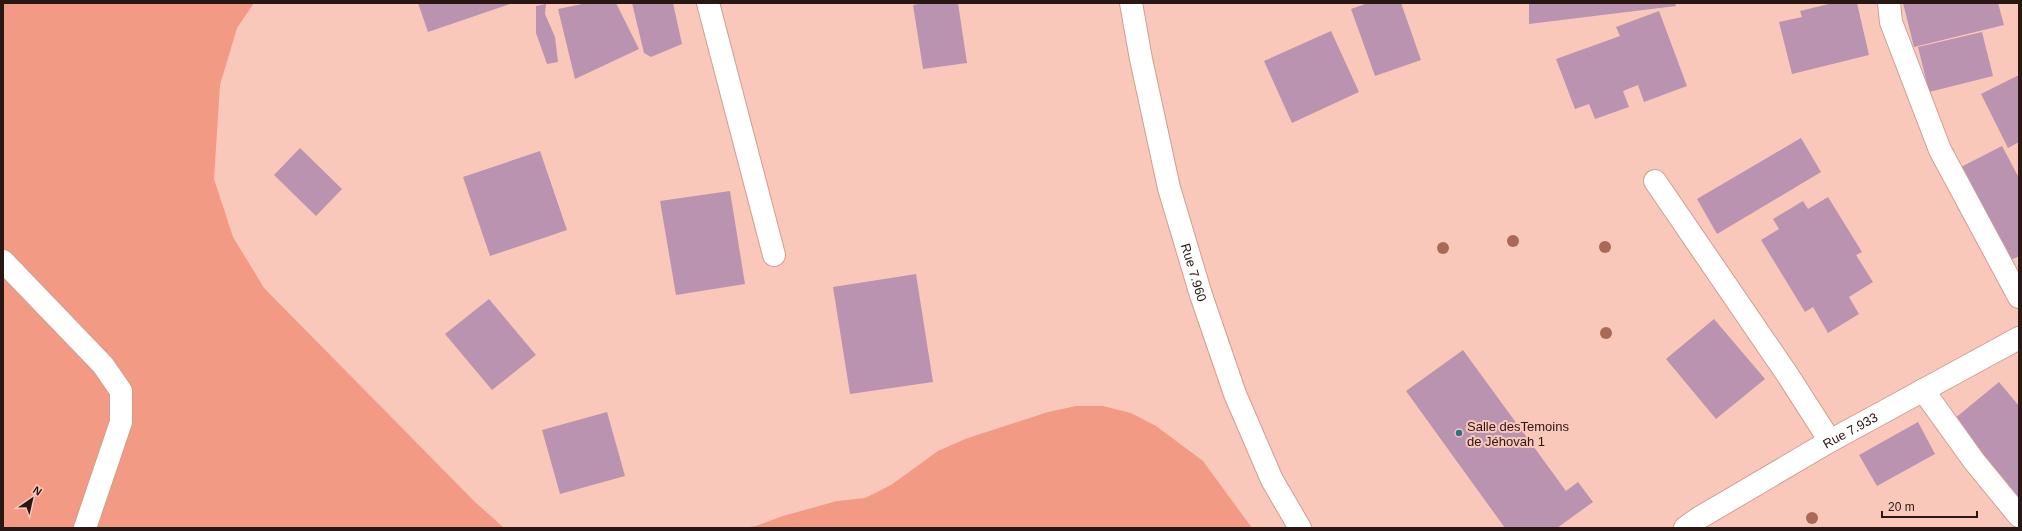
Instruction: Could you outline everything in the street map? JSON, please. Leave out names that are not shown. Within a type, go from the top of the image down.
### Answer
[{"type":"street","points":[[708,3],[774,255]]},
{"type":"street","name":"Rue 7.960","points":[[1131,3],[1141,59],[1169,188],[1201,295],[1235,394],[1272,480],[1300,528]]},
{"type":"street","points":[[1889,3],[1891,22],[1940,150],[2019,297]]},
{"type":"street","points":[[1655,181],[1787,374],[1830,441]]},
{"type":"street","points":[[3,261],[103,365],[121,391],[121,422],[85,528]]},
{"type":"street","name":"Rue 7.933","points":[[1684,528],[1698,518],[1830,441],[2019,338]]},
{"type":"street","points":[[1923,390],[1974,461],[2019,516]]},
{"type":"shaded area","points":[[3,3],[254,3],[237,28],[220,85],[214,179],[233,237],[264,288],[475,502],[504,528],[3,528]]},
{"type":"shaded area","points":[[1076,406],[1103,406],[1131,413],[1156,426],[1203,461],[1252,528],[742,528],[756,526],[783,516],[837,501],[865,498],[891,485],[938,451],[965,439],[1048,412]]},
{"type":"building","points":[[418,3],[513,3],[428,32]]},
{"type":"building","points":[[587,3],[616,3],[639,49],[575,79],[558,9]]},
{"type":"building","points":[[632,3],[673,3],[682,44],[651,57],[644,53]]},
{"type":"building","points":[[924,3],[958,3],[967,63],[923,69],[913,5]]},
{"type":"building","points":[[1368,3],[1401,3],[1421,60],[1375,76],[1351,9]]},
{"type":"building","points":[[1529,3],[1675,3],[1676,6],[1529,24]]},
{"type":"building","points":[[1833,3],[1857,3],[1869,55],[1792,74],[1779,22],[1802,17],[1800,11]]},
{"type":"building","points":[[1903,3],[1998,3],[2004,25],[1914,47]]},
{"type":"building","points":[[546,4],[545,14],[555,37],[558,62],[547,64],[536,33],[536,6]]},
{"type":"building","points":[[1659,11],[1687,86],[1644,102],[1638,85],[1623,91],[1629,107],[1595,119],[1589,104],[1575,109],[1556,59],[1620,36],[1616,27]]},
{"type":"building","points":[[1331,31],[1359,92],[1292,123],[1264,61]]},
{"type":"building","points":[[1982,32],[1993,76],[1929,92],[1918,47]]},
{"type":"building","points":[[2019,75],[2019,142],[2008,148],[1981,94]]},
{"type":"building","points":[[1801,138],[1821,172],[1717,234],[1697,199]]},
{"type":"building","points":[[2002,146],[2019,178],[2019,256],[2007,262],[1959,168]]},
{"type":"building","points":[[300,148],[342,189],[316,216],[274,175]]},
{"type":"building","points":[[540,151],[567,230],[490,256],[463,177]]},
{"type":"building","points":[[730,191],[745,284],[676,295],[660,201]]},
{"type":"building","points":[[1828,197],[1862,252],[1856,255],[1873,282],[1849,297],[1859,314],[1828,333],[1813,307],[1805,312],[1761,240],[1779,229],[1773,219],[1803,201],[1808,209]]},
{"type":"building","points":[[916,274],[933,382],[850,394],[833,287]]},
{"type":"building","points":[[489,299],[536,355],[492,390],[445,334]]},
{"type":"building","points":[[1714,319],[1765,379],[1716,419],[1666,359]]},
{"type":"building","points":[[1463,350],[1566,491],[1578,482],[1593,502],[1557,528],[1505,528],[1406,391]]},
{"type":"building","points":[[1999,382],[2019,406],[2019,499],[1954,419]]},
{"type":"building","points":[[607,412],[625,476],[560,494],[542,430]]},
{"type":"building","points":[[1918,422],[1935,454],[1877,486],[1859,455]]},
{"type":"place","name":"Salle desTemoins de Jéhovah 1","points":[[1459,433]]}]
